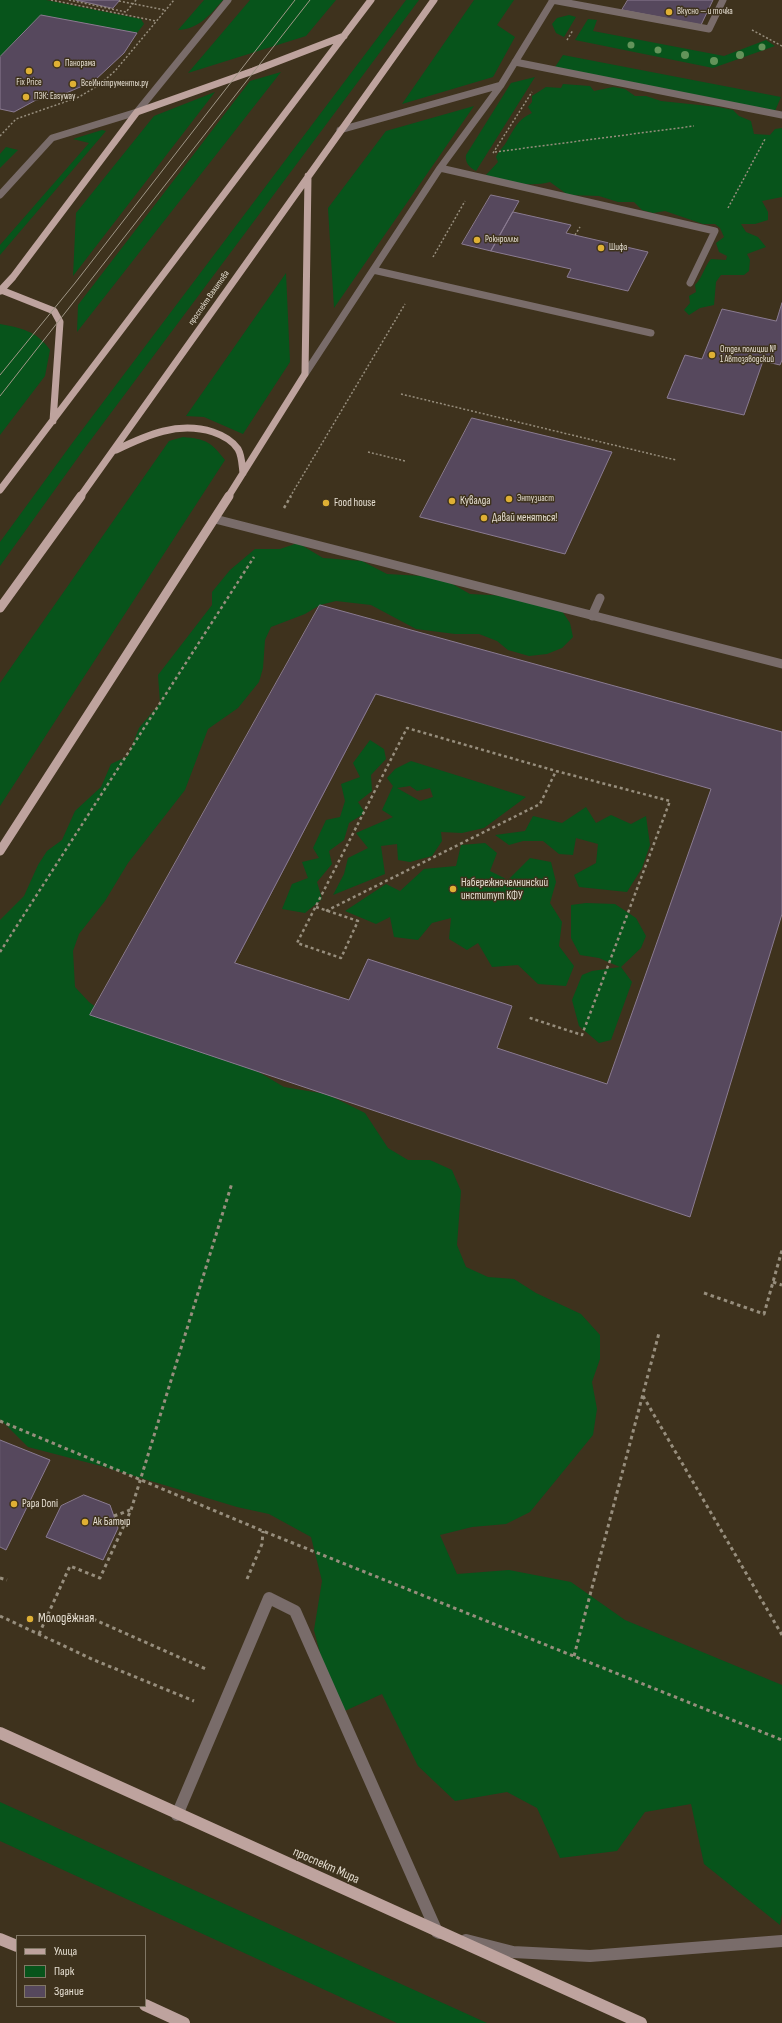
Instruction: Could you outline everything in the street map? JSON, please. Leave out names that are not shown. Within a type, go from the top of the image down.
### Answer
[{"type":"main road","points":[[0,490],[53,422],[371,0]]},
{"type":"main road","name":"проспект Вахитова","points":[[0,608],[114,451],[340,130],[434,0]]},
{"type":"main road","points":[[53,422],[60,322],[54,311],[0,291],[13,277],[137,112],[253,71],[344,36]]},
{"type":"main road","points":[[0,851],[214,519],[305,374],[308,176]]},
{"type":"main road","points":[[114,451],[152,433],[177,427],[203,428],[226,438],[238,450],[243,473]]},
{"type":"main road","name":"проспект Мира","points":[[0,1733],[177,1815],[641,2023]]},
{"type":"main road","points":[[0,1939],[16,1946]]},
{"type":"main road","points":[[146,2005],[184,2023]]},
{"type":"street","points":[[0,195],[52,138],[137,112],[228,0]]},
{"type":"street","points":[[305,374],[440,168],[501,85],[552,0],[709,29],[723,0]]},
{"type":"street","points":[[515,62],[780,115]]},
{"type":"street","points":[[340,130],[501,85]]},
{"type":"street","points":[[440,168],[715,231],[690,283]]},
{"type":"street","points":[[373,270],[651,333]]},
{"type":"street","points":[[214,519],[782,664]]},
{"type":"street","points":[[592,616],[600,598]]},
{"type":"street","points":[[177,1815],[269,1598],[295,1611],[437,1932],[513,1952],[590,1956],[782,1941]]},
{"type":"path","points":[[51,0],[156,21]]},
{"type":"path","points":[[69,0],[126,12],[136,0]]},
{"type":"path","points":[[0,136],[16,119],[79,97],[99,85],[115,71],[174,0]]},
{"type":"path","points":[[119,1],[165,10]]},
{"type":"path","points":[[752,30],[782,46]]},
{"type":"path","points":[[715,231],[780,115]]},
{"type":"path","points":[[494,152],[699,125]]},
{"type":"path","points":[[401,394],[676,460]]},
{"type":"path","points":[[368,452],[405,461]]},
{"type":"path","points":[[316,908],[358,920],[342,958],[298,943],[407,728],[556,771],[670,801],[582,1035],[527,1017]]},
{"type":"path","points":[[326,911],[540,804],[556,771]]},
{"type":"path","points":[[39,1634],[70,1566],[100,1578],[131,1510],[232,1183]]},
{"type":"path","points":[[704,1294],[764,1314],[782,1250]]},
{"type":"path","points":[[773,1282],[782,1285]]},
{"type":"path","points":[[574,1656],[659,1333]]},
{"type":"path","points":[[642,1396],[782,1634]]},
{"type":"path","points":[[0,1421],[263,1531],[782,1740]]},
{"type":"path","points":[[114,1516],[131,1510]]},
{"type":"path","points":[[244,1585],[262,1544],[263,1531]]},
{"type":"path","points":[[0,1578],[7,1580]]},
{"type":"path","points":[[0,1616],[194,1702],[197,1696]]},
{"type":"path","points":[[93,1619],[208,1670]]},
{"type":"path","points":[[205,1676],[210,1664]]},
{"type":"green space","points":[[0,0],[46,0],[141,19],[144,24],[137,33],[41,15],[0,57]]},
{"type":"green space","points":[[204,0],[223,0],[209,16],[198,24],[178,30]]},
{"type":"green space","points":[[250,0],[336,0],[306,36],[188,73]]},
{"type":"green space","points":[[406,0],[419,0],[87,445],[0,566],[0,542],[73,442]]},
{"type":"green space","points":[[474,0],[514,0],[497,25],[515,37],[493,77],[402,104]]},
{"type":"green space","points":[[569,15],[576,17],[564,37],[556,33],[552,24],[557,18]]},
{"type":"green space","points":[[588,19],[597,20],[593,31],[724,56],[766,40],[775,46],[713,68],[575,40]]},
{"type":"green space","points":[[563,55],[781,97],[775,111],[555,67]]},
{"type":"green space","points":[[281,72],[77,332],[78,305],[250,81]]},
{"type":"green space","points":[[535,77],[476,171],[467,163],[466,155],[511,83]]},
{"type":"green space","points":[[563,84],[590,86],[594,91],[613,87],[625,89],[635,96],[646,96],[661,101],[733,110],[739,116],[751,121],[754,134],[770,135],[775,129],[782,128],[782,197],[762,201],[768,212],[768,220],[755,224],[741,224],[746,232],[758,237],[766,247],[747,254],[750,260],[749,271],[744,275],[721,275],[716,282],[714,305],[700,308],[689,315],[684,310],[690,303],[689,296],[696,292],[695,285],[711,259],[726,260],[727,256],[719,252],[716,243],[724,237],[720,228],[715,224],[703,224],[665,211],[653,213],[642,210],[634,202],[618,202],[599,196],[568,195],[550,182],[526,184],[501,180],[486,175],[498,162],[496,157],[497,155],[517,125],[523,118],[532,113],[528,107],[532,102],[532,96],[546,87],[561,88]]},
{"type":"green space","points":[[215,92],[73,276],[76,213],[154,116]]},
{"type":"green space","points":[[474,106],[334,308],[328,208],[386,131]]},
{"type":"green space","points":[[102,130],[106,131],[0,255],[0,245],[89,143],[73,139]]},
{"type":"green space","points":[[6,147],[18,150],[0,168],[0,154]]},
{"type":"green space","points":[[286,273],[290,362],[243,434],[204,417],[186,416]]},
{"type":"green space","points":[[0,324],[22,329],[34,334],[40,338],[50,350],[45,376],[0,435]]},
{"type":"green space","points":[[183,437],[207,442],[216,449],[225,460],[0,806],[0,683],[169,441]]},
{"type":"green space","points":[[298,543],[323,558],[362,561],[387,574],[440,577],[470,594],[508,596],[562,611],[570,623],[573,637],[562,648],[547,654],[529,656],[508,650],[497,641],[479,634],[455,634],[416,629],[371,605],[336,601],[320,605],[305,614],[271,627],[265,640],[263,668],[259,682],[238,708],[208,729],[185,790],[128,863],[105,901],[79,934],[73,951],[75,987],[89,1002],[109,1017],[145,1034],[230,1055],[284,1087],[326,1094],[347,1104],[365,1113],[388,1148],[408,1160],[430,1160],[452,1170],[461,1191],[457,1245],[466,1267],[488,1277],[514,1279],[536,1293],[581,1314],[600,1335],[600,1359],[592,1382],[597,1409],[593,1435],[530,1512],[506,1524],[472,1527],[440,1535],[457,1574],[509,1570],[571,1582],[625,1620],[782,1685],[782,1914],[780,1925],[704,1864],[691,1804],[645,1812],[617,1851],[560,1858],[537,1808],[507,1792],[455,1801],[418,1766],[382,1694],[336,1715],[314,1630],[322,1581],[311,1537],[269,1514],[237,1507],[101,1466],[28,1447],[0,1419],[0,920],[24,896],[38,865],[47,851],[62,840],[75,811],[101,787],[111,764],[128,756],[139,728],[160,703],[158,675],[212,605],[212,592],[230,570],[255,549],[280,549]]},
{"type":"green space","points":[[370,740],[384,749],[386,759],[371,775],[372,791],[358,802],[365,813],[349,823],[344,840],[329,851],[332,864],[317,882],[322,899],[305,913],[282,909],[292,884],[308,878],[302,862],[319,858],[313,848],[326,820],[340,817],[345,801],[341,784],[360,777],[353,763]]},
{"type":"green space","points":[[411,761],[526,797],[484,828],[462,833],[441,832],[442,841],[432,856],[410,862],[398,860],[397,844],[381,846],[385,874],[333,895],[344,874],[348,858],[368,848],[356,833],[393,817],[382,810],[393,786],[387,778],[395,769]],"holes":[[[410,786],[417,791],[430,788],[433,797],[420,801],[397,788]]]},
{"type":"green space","points":[[586,807],[596,823],[611,815],[631,824],[646,816],[650,845],[642,868],[627,892],[579,887],[574,875],[596,863],[598,844],[576,838],[573,855],[559,854],[543,841],[523,841],[509,845],[495,835],[525,831],[533,816],[562,823]]},
{"type":"green space","points":[[485,843],[497,853],[490,871],[508,880],[530,858],[551,862],[556,882],[550,903],[562,922],[559,946],[574,966],[566,986],[538,984],[518,965],[492,967],[478,943],[467,950],[449,939],[451,918],[432,923],[418,940],[394,937],[390,917],[376,924],[345,911],[386,884],[400,891],[424,869],[456,866],[461,845]]},
{"type":"green space","points":[[586,903],[615,904],[636,918],[646,936],[641,948],[621,967],[632,982],[611,1040],[599,1043],[579,1026],[572,1000],[582,975],[592,971],[620,967],[599,958],[580,955],[571,938],[571,905]]},
{"type":"green space","points":[[0,1802],[487,2023],[397,2023],[0,1841]]},
{"type":"building","points":[[76,0],[120,0],[113,8]]},
{"type":"building","name":"Вкусно — и точка","points":[[628,0],[713,0],[701,25],[622,10]]},
{"type":"building","name":"Панорама","points":[[41,15],[137,33],[124,53],[94,81],[57,97],[36,100],[14,112],[0,109],[0,57]]},
{"type":"building","points":[[491,195],[519,201],[491,251],[462,244]]},
{"type":"building","points":[[513,212],[571,225],[566,233],[648,252],[628,291],[567,277],[571,269],[491,251]]},
{"type":"building","points":[[782,303],[782,360],[780,365],[763,361],[744,415],[667,398],[685,355],[702,359],[722,309],[776,321]]},
{"type":"building","name":"Энтузиаст","points":[[472,418],[612,452],[565,554],[420,517]]},
{"type":"building","points":[[320,605],[782,732],[782,914],[690,1217],[90,1015]],"holes":[[[376,694],[711,789],[607,1084],[497,1048],[512,1006],[368,959],[349,1000],[235,963]]]},
{"type":"building","name":"Papa Doni","points":[[0,1440],[50,1460],[6,1550],[0,1547]]},
{"type":"building","name":"Ак Батыр","points":[[84,1495],[110,1505],[118,1528],[103,1560],[46,1537],[61,1506]]},
{"type":"tram line","points":[[0,375],[75,283],[295,0]]},
{"type":"tram line","points":[[0,396],[310,0]]},
{"type":"place","name":"Вкусно — и точка","points":[[669,12]]},
{"type":"place","name":"Панорама","points":[[57,64]]},
{"type":"place","name":"Fix Price","points":[[29,71]]},
{"type":"place","name":"ВсеИнструменты.ру","points":[[73,84]]},
{"type":"place","name":"ПЭК: Easyway","points":[[26,97]]},
{"type":"place","name":"Рокнроллы","points":[[477,240]]},
{"type":"place","name":"Шифа","points":[[601,248]]},
{"type":"place","name":"Отдел полиции № 1 Автозаводский","points":[[712,355]]},
{"type":"place","name":"Энтузиаст","points":[[509,499]]},
{"type":"place","name":"Кувалда","points":[[452,501]]},
{"type":"place","name":"Food house","points":[[326,503]]},
{"type":"place","name":"Давай меняться!","points":[[484,518]]},
{"type":"place","name":"Набережночелнинский институт КФУ","points":[[453,889]]},
{"type":"place","name":"Papa Doni","points":[[14,1504]]},
{"type":"place","name":"Ак Батыр","points":[[85,1522]]},
{"type":"place","name":"Молодёжная","points":[[30,1619]]}]
